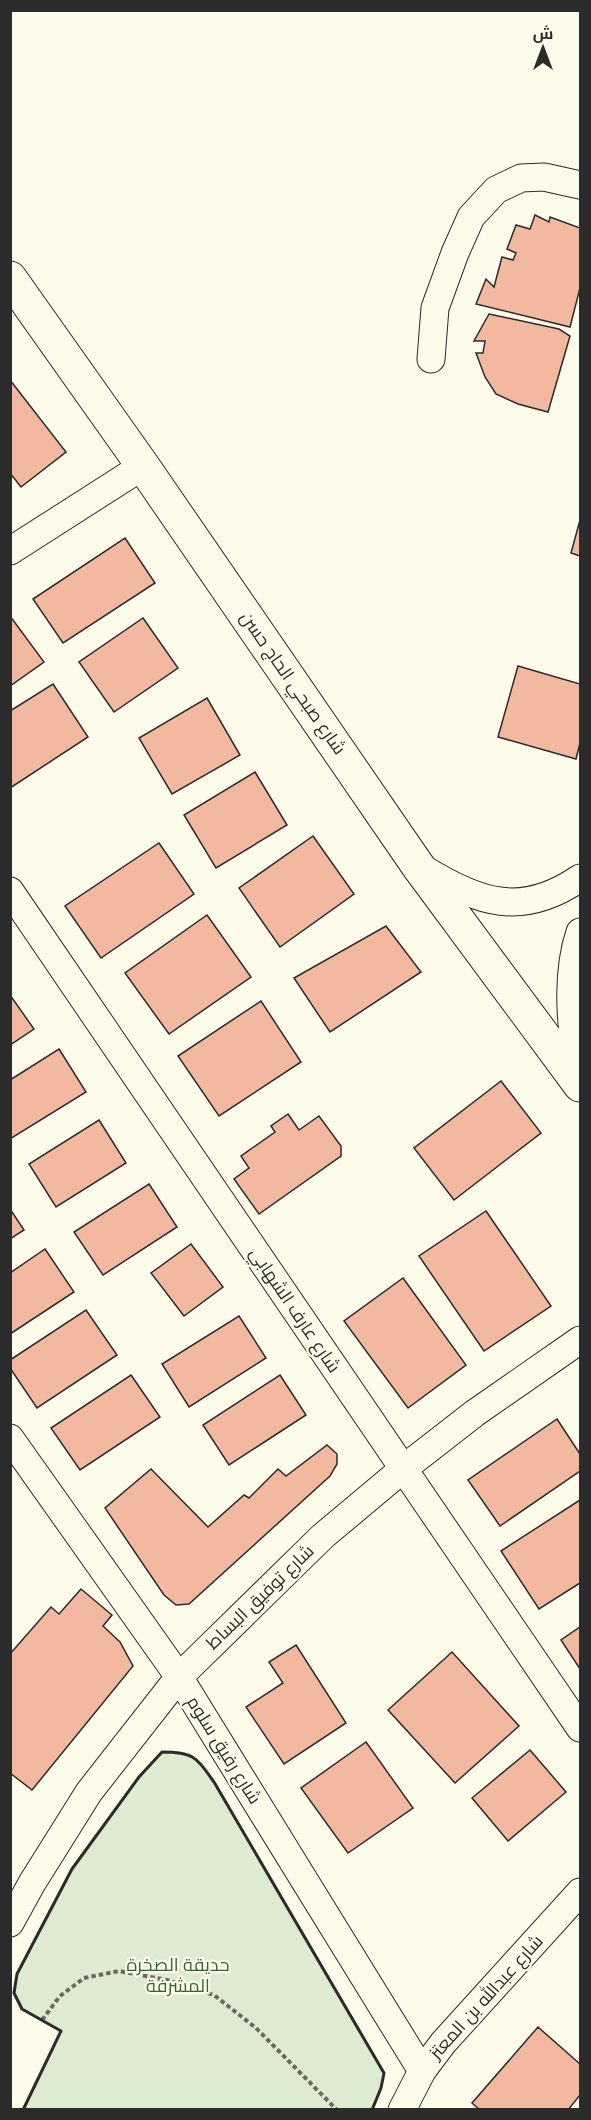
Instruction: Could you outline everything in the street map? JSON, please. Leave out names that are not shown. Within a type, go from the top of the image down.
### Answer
[{"type":"street","points":[[430,359],[435,308],[471,217],[496,190],[521,178],[544,177],[580,185]]},
{"type":"street","name":"شارع صبحي الحاج حسن","points":[[10,278],[143,466],[418,866],[580,1084]]},
{"type":"street","points":[[10,551],[143,466]]},
{"type":"street","points":[[418,866],[468,894],[507,902],[534,901],[580,878]]},
{"type":"street","name":"شارع عارف الشهابي","points":[[10,891],[580,1728]]},
{"type":"street","points":[[580,932],[572,987],[575,1049],[580,1084]]},
{"type":"street","name":"شارع توفيق البساط","points":[[10,1923],[32,1883],[89,1792],[179,1677],[323,1536],[475,1413],[580,1340]]},
{"type":"street","name":"شارع رفيق سلوم","points":[[10,1438],[179,1677],[422,2071]]},
{"type":"street","name":"شارع عبدالله بن المعتز","points":[[402,2109],[422,2071],[443,2043],[580,1892]]},
{"type":"path","points":[[42,2020],[60,1996],[84,1978],[118,1971],[167,1980],[214,1995],[256,2028],[337,2109]]},
{"type":"green space","name":"حديقة الصخرة المشرفة","points":[[162,1752],[188,1755],[203,1767],[214,1782],[384,2073],[381,2088],[372,2109],[23,2109],[61,2031],[22,2009],[14,1993],[17,1974],[72,1869],[139,1777]]},
{"type":"building","points":[[535,215],[549,222],[550,217],[580,228],[580,288],[570,327],[476,304],[486,279],[494,287],[502,257],[513,260],[516,253],[507,249],[516,225],[530,229]]},
{"type":"building","points":[[489,314],[559,329],[570,336],[548,412],[518,404],[496,394],[485,377],[476,353],[483,353],[485,341],[474,341]]},
{"type":"building","points":[[10,380],[66,452],[21,487],[10,473]]},
{"type":"building","points":[[580,520],[580,556],[571,553]]},
{"type":"building","points":[[125,538],[155,583],[63,643],[33,599]]},
{"type":"building","points":[[10,616],[44,662],[10,686]]},
{"type":"building","points":[[143,618],[178,668],[114,712],[79,662]]},
{"type":"building","points":[[518,666],[580,684],[580,743],[576,759],[498,737]]},
{"type":"building","points":[[53,684],[88,737],[10,788],[10,711]]},
{"type":"building","points":[[207,698],[240,755],[172,794],[139,738]]},
{"type":"building","points":[[255,772],[287,825],[216,868],[184,815]]},
{"type":"building","points":[[313,836],[354,894],[280,947],[239,888]]},
{"type":"building","points":[[159,843],[194,894],[101,958],[65,906]]},
{"type":"building","points":[[207,915],[251,977],[169,1034],[125,973]]},
{"type":"building","points":[[386,926],[421,972],[330,1032],[294,978]]},
{"type":"building","points":[[10,995],[34,1029],[10,1045]]},
{"type":"building","points":[[261,1001],[301,1062],[219,1116],[178,1056]]},
{"type":"building","points":[[59,1049],[86,1092],[10,1139],[10,1080]]},
{"type":"building","points":[[501,1081],[541,1133],[454,1200],[414,1148]]},
{"type":"building","points":[[288,1114],[299,1130],[319,1116],[341,1146],[341,1156],[259,1214],[234,1179],[249,1168],[241,1156],[275,1132],[271,1126]]},
{"type":"building","points":[[99,1120],[126,1163],[56,1207],[29,1164]]},
{"type":"building","points":[[149,1184],[177,1227],[103,1275],[74,1232]]},
{"type":"building","points":[[10,1209],[24,1230],[10,1239]]},
{"type":"building","points":[[486,1211],[551,1306],[484,1351],[419,1256]]},
{"type":"building","points":[[191,1244],[223,1287],[184,1316],[151,1273]]},
{"type":"building","points":[[45,1249],[74,1292],[10,1334],[10,1273]]},
{"type":"building","points":[[403,1278],[466,1365],[408,1408],[344,1321]]},
{"type":"building","points":[[86,1310],[117,1355],[37,1408],[10,1368],[10,1360]]},
{"type":"building","points":[[239,1316],[266,1358],[189,1407],[162,1364]]},
{"type":"building","points":[[131,1375],[160,1417],[80,1470],[51,1428]]},
{"type":"building","points":[[280,1375],[306,1415],[229,1465],[203,1425]]},
{"type":"building","points":[[557,1419],[580,1454],[580,1471],[500,1526],[468,1480]]},
{"type":"building","points":[[327,1445],[337,1454],[337,1464],[330,1476],[189,1604],[176,1605],[164,1595],[105,1508],[151,1469],[208,1527],[244,1495],[249,1498],[278,1469],[286,1476]]},
{"type":"building","points":[[580,1500],[580,1583],[539,1609],[501,1551]]},
{"type":"building","points":[[81,1589],[112,1615],[103,1626],[120,1642],[133,1666],[32,1790],[10,1773],[10,1654],[51,1607],[59,1614]]},
{"type":"building","points":[[580,1627],[580,1669],[561,1640]]},
{"type":"building","points":[[296,1645],[346,1723],[284,1764],[246,1707],[283,1683],[269,1662]]},
{"type":"building","points":[[452,1652],[519,1726],[455,1783],[388,1710]]},
{"type":"building","points":[[366,1742],[413,1808],[348,1853],[301,1788]]},
{"type":"building","points":[[530,1750],[566,1792],[508,1841],[472,1798]]},
{"type":"building","points":[[538,2027],[580,2064],[580,2095],[568,2110],[480,2110],[472,2103]]},
{"type":"wall","points":[[23,2110],[61,2031],[22,2009],[14,1993],[17,1974],[72,1869],[139,1777],[162,1752],[188,1755],[203,1767],[214,1782],[384,2073],[372,2110]]}]
